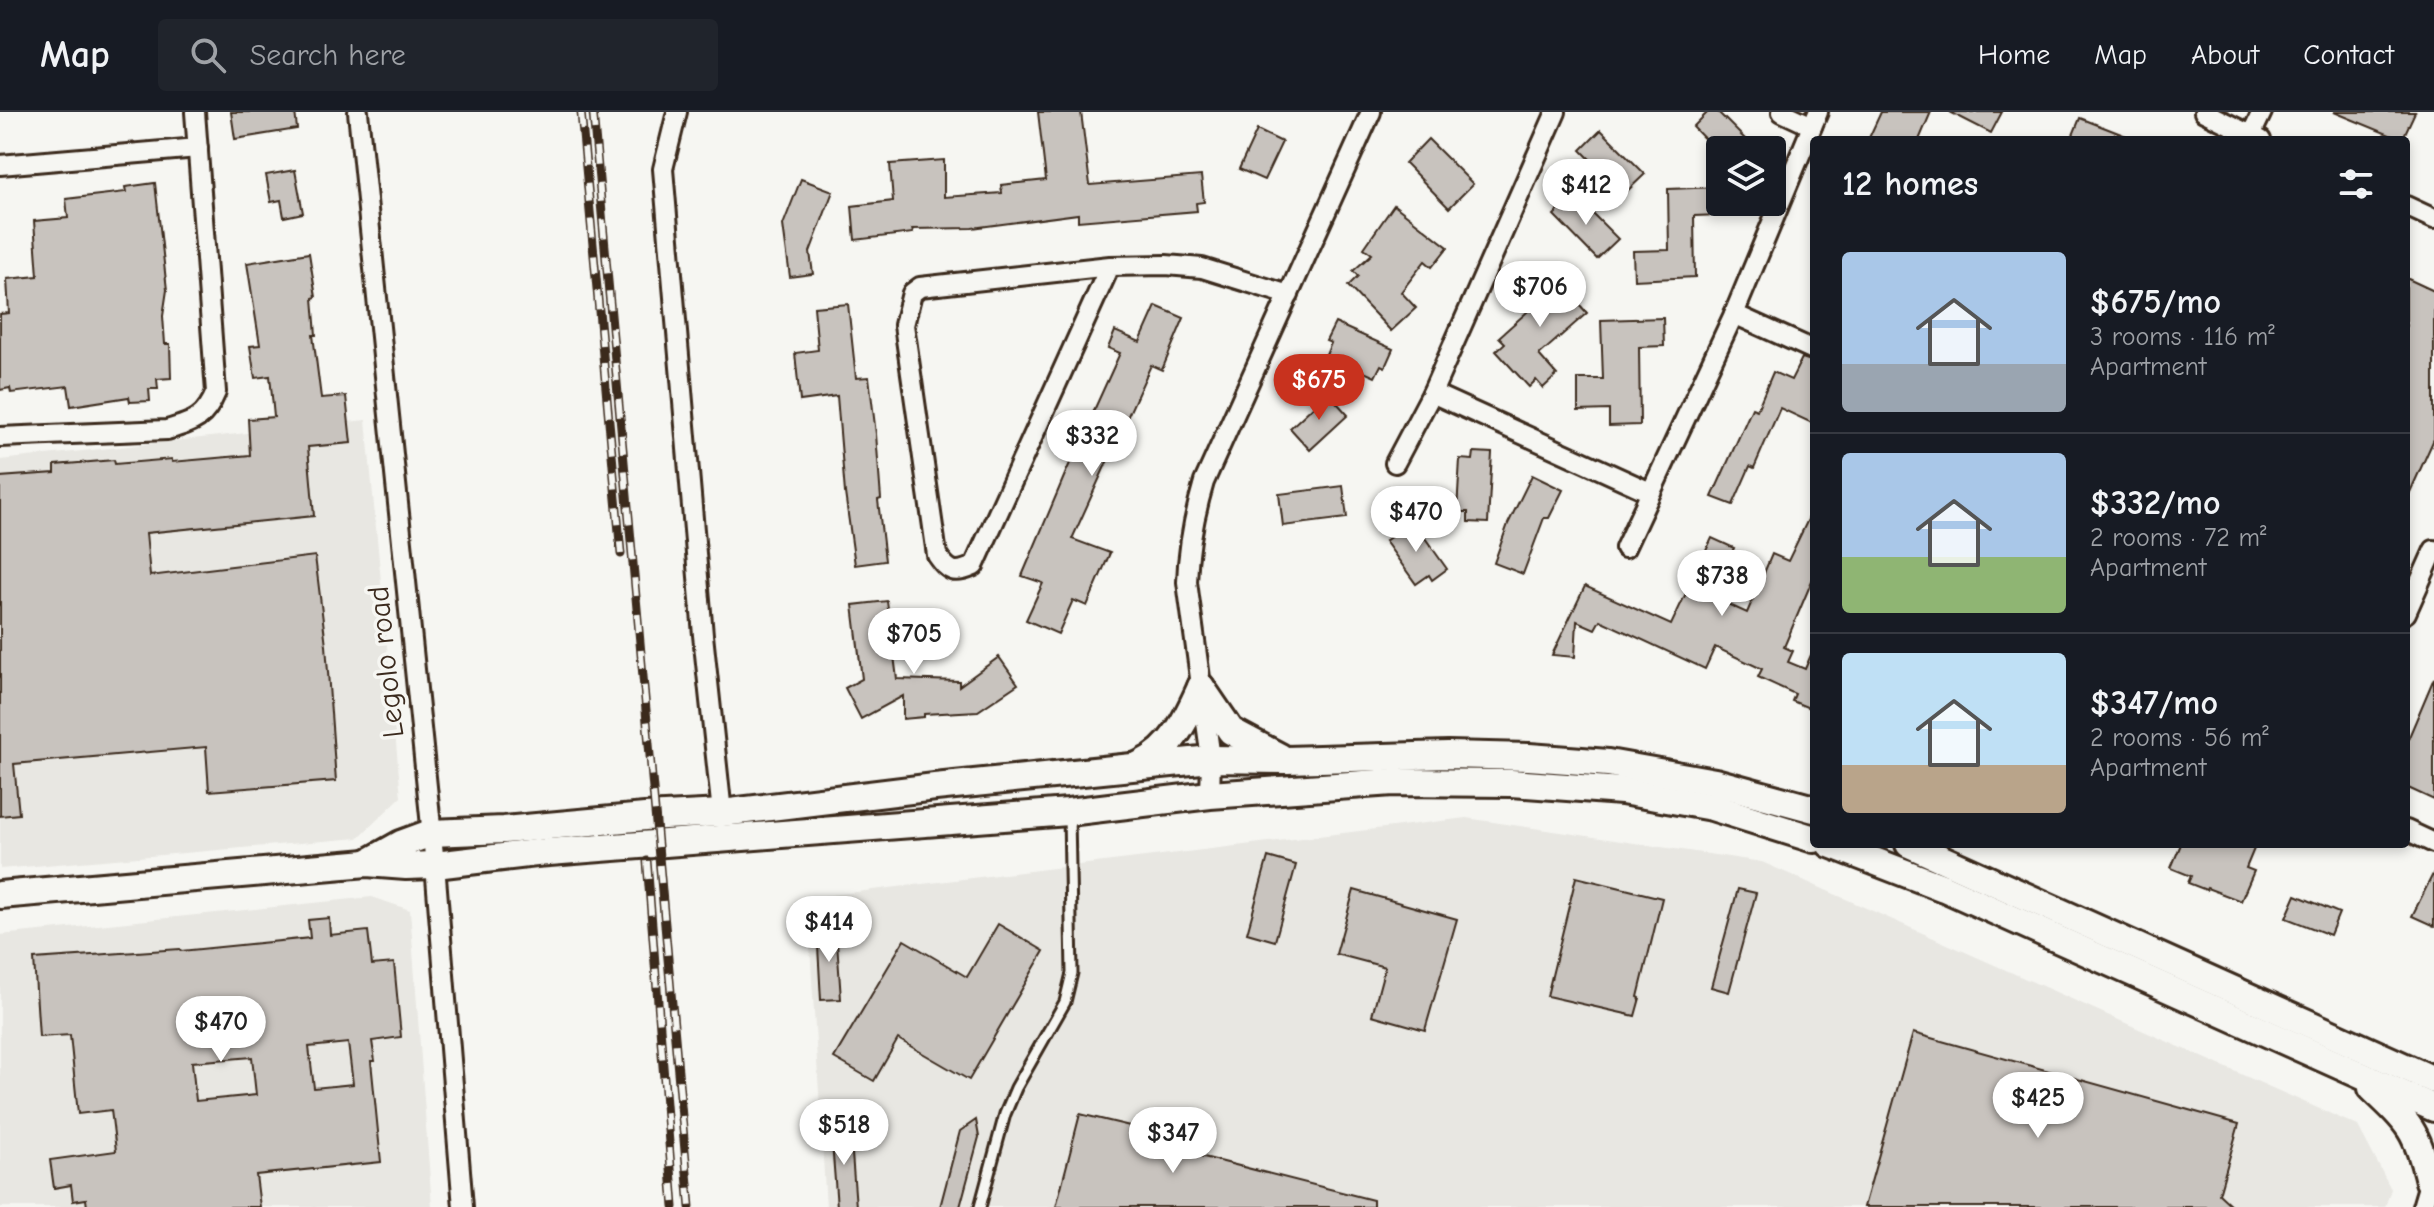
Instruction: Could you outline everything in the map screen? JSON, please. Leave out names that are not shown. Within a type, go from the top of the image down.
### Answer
[{"type":"main road","points":[[1136,766],[1150,760],[1169,744],[1201,687],[1231,731],[1287,760]]},
{"type":"main road","points":[[367,863],[401,844],[431,833],[722,813],[1211,759],[1448,755],[1608,763],[1715,782],[1810,808]]},
{"type":"main road","points":[[0,895],[367,863],[435,865],[536,853],[1068,812],[1210,795],[1393,782],[1543,785],[1622,791],[1712,807],[1810,838]]},
{"type":"main road","points":[[1840,848],[1944,888],[2434,1108]]},
{"type":"main road","points":[[1918,848],[2434,1080]]},
{"type":"main road","points":[[2357,1074],[2405,1119],[2417,1138],[2432,1175]]},
{"type":"street","points":[[0,437],[167,430],[193,423],[209,409],[216,392],[195,112]]},
{"type":"street","name":"Legolo road","points":[[358,112],[435,865],[463,1207]]},
{"type":"street","points":[[677,112],[663,169],[703,635],[722,813]]},
{"type":"street","points":[[1210,795],[1211,759],[1187,582],[1193,520],[1204,482],[1371,112]]},
{"type":"street","points":[[1395,463],[1432,393],[1556,112]]},
{"type":"street","points":[[1625,548],[1734,314],[1815,119],[1782,112]]},
{"type":"street","points":[[2204,112],[2252,136]]},
{"type":"street","points":[[2256,136],[2262,112]]},
{"type":"street","points":[[0,165],[198,148]]},
{"type":"street","points":[[2410,208],[2434,219]]},
{"type":"street","points":[[1110,266],[974,566],[960,572],[947,569],[937,555],[904,325],[912,293],[920,287],[1110,266],[1166,265],[1202,268],[1289,295]]},
{"type":"street","points":[[1734,314],[1810,348]]},
{"type":"street","points":[[1432,393],[1650,492]]},
{"type":"street","points":[[2410,604],[2434,550]]},
{"type":"street","points":[[2410,832],[2434,843]]},
{"type":"street","points":[[2422,1207],[2432,1175]]},
{"type":"lane","points":[[980,1207],[1005,1114],[1016,1088],[1065,1002],[1072,973],[1068,812]]},
{"type":"shaded area","points":[[366,420],[401,797],[358,838],[0,869],[0,460]]},
{"type":"shaded area","points":[[1466,818],[1762,862],[2358,1126],[2391,1189],[2385,1207],[826,1207],[807,898]]},
{"type":"shaded area","points":[[372,897],[410,910],[432,1207],[0,1207],[0,935]]},
{"type":"building","points":[[231,112],[295,112],[297,129],[235,139]]},
{"type":"building","points":[[1038,112],[1081,112],[1090,185],[1201,176],[1204,202],[1196,203],[1197,211],[1078,221],[1078,214],[972,228],[912,229],[913,233],[855,240],[852,206],[893,201],[890,164],[944,160],[944,197],[1002,193],[1001,185],[1046,180]]},
{"type":"building","points":[[1708,112],[1718,112],[1742,136],[1706,136],[1706,141],[1693,127]]},
{"type":"building","points":[[1881,112],[1931,112],[1921,136],[1870,136]]},
{"type":"building","points":[[1950,112],[2002,112],[1991,133]]},
{"type":"building","points":[[2334,112],[2415,112],[2404,136],[2392,136]]},
{"type":"building","points":[[2080,118],[2126,136],[2073,136]]},
{"type":"building","points":[[1257,130],[1282,142],[1264,180],[1239,169]]},
{"type":"building","points":[[1601,130],[1645,174],[1624,194],[1581,150]]},
{"type":"building","points":[[1428,139],[1473,184],[1449,208],[1405,163]]},
{"type":"building","points":[[295,170],[303,213],[284,217],[281,200],[271,202],[266,175]]},
{"type":"building","points":[[801,179],[833,191],[810,252],[813,274],[790,277],[783,225]]},
{"type":"building","points":[[155,183],[167,290],[163,316],[165,344],[170,344],[171,378],[157,379],[158,389],[149,389],[150,401],[130,402],[129,397],[71,406],[68,386],[11,393],[10,388],[0,390],[0,314],[9,313],[7,279],[38,276],[34,221],[68,218],[66,199],[126,192],[125,187]]},
{"type":"building","points":[[1706,188],[1706,216],[1694,216],[1695,277],[1634,280],[1633,251],[1669,250],[1668,189]]},
{"type":"building","points":[[1574,195],[1618,239],[1597,259],[1554,215]]},
{"type":"building","points":[[1394,205],[1448,247],[1432,267],[1425,261],[1401,292],[1416,308],[1391,331],[1348,286],[1358,276],[1353,271],[1372,254],[1364,248]]},
{"type":"building","points":[[309,253],[316,297],[313,298],[316,335],[313,335],[321,398],[346,396],[351,443],[308,447],[314,516],[146,533],[150,576],[315,556],[326,645],[336,781],[209,791],[206,747],[14,764],[19,814],[0,816],[0,477],[55,473],[55,465],[114,460],[115,464],[172,459],[172,462],[250,455],[248,419],[274,417],[270,376],[255,378],[250,346],[260,345],[247,263]]},
{"type":"building","points":[[1548,269],[1587,313],[1539,355],[1557,375],[1543,388],[1536,380],[1529,387],[1496,351],[1505,343],[1499,337],[1535,305],[1523,291]]},
{"type":"building","points":[[2410,280],[2434,291],[2434,439],[2410,492]]},
{"type":"building","points":[[848,304],[856,378],[869,377],[885,561],[855,565],[837,396],[800,401],[795,353],[818,350],[814,307]]},
{"type":"building","points":[[1156,306],[1184,318],[1162,370],[1151,365],[1072,539],[1110,553],[1087,606],[1073,600],[1058,634],[1026,620],[1043,583],[1022,576],[1120,353],[1108,348],[1115,331],[1140,342]]},
{"type":"building","points":[[1663,318],[1664,346],[1639,347],[1640,425],[1609,426],[1609,410],[1578,411],[1578,379],[1603,379],[1601,320]]},
{"type":"building","points":[[1335,323],[1393,349],[1385,367],[1381,365],[1375,377],[1326,355],[1331,343],[1326,341]]},
{"type":"building","points":[[1802,358],[1810,361],[1810,422],[1780,408],[1754,468],[1750,466],[1733,505],[1712,497],[1752,408],[1757,410],[1773,372],[1791,380]]},
{"type":"building","points":[[1328,393],[1348,415],[1310,450],[1290,428]]},
{"type":"building","points":[[1474,452],[1492,453],[1488,523],[1468,522],[1468,512],[1457,512],[1460,459],[1473,460]]},
{"type":"building","points":[[1532,475],[1563,490],[1549,518],[1544,518],[1523,574],[1494,563],[1508,524]]},
{"type":"building","points":[[1343,486],[1347,518],[1283,526],[1279,494]]},
{"type":"building","points":[[1810,515],[1810,585],[1784,647],[1793,651],[1788,662],[1805,669],[1810,657],[1810,708],[1792,701],[1795,694],[1758,677],[1762,669],[1715,647],[1705,669],[1600,620],[1595,629],[1577,621],[1575,657],[1552,655],[1585,586],[1671,625],[1712,538],[1734,548],[1712,597],[1747,613],[1772,554],[1788,561]]},
{"type":"building","points":[[1413,521],[1447,569],[1432,580],[1429,575],[1416,584],[1385,541]]},
{"type":"building","points":[[887,601],[897,679],[959,681],[959,686],[999,657],[1018,684],[978,711],[924,714],[924,717],[903,719],[903,696],[861,719],[845,688],[862,679],[853,605]]},
{"type":"building","points":[[2434,678],[2434,800],[2410,789],[2410,735]]},
{"type":"building","points":[[2179,848],[2254,848],[2246,868],[2254,871],[2241,901],[2188,883],[2191,876],[2171,868]]},
{"type":"building","points":[[1268,857],[1296,865],[1275,941],[1247,933]]},
{"type":"building","points":[[2434,872],[2434,926],[2412,916]]},
{"type":"building","points":[[1576,877],[1662,898],[1635,1016],[1547,996]]},
{"type":"building","points":[[1738,889],[1756,893],[1729,992],[1711,987]]},
{"type":"building","points":[[1354,890],[1457,919],[1425,1030],[1372,1015],[1385,967],[1336,954]]},
{"type":"building","points":[[2296,895],[2339,913],[2330,935],[2286,918]]},
{"type":"building","points":[[329,918],[330,935],[368,931],[372,965],[394,963],[401,1037],[372,1041],[375,1061],[371,1061],[381,1162],[256,1175],[260,1207],[87,1207],[86,1199],[73,1201],[71,1185],[54,1188],[50,1160],[116,1151],[111,1110],[78,1114],[70,1035],[39,1037],[34,959],[181,951],[310,938],[308,920]],"holes":[[[348,1043],[353,1084],[314,1088],[309,1047]],[[252,1057],[256,1095],[196,1101],[192,1062]]]},
{"type":"building","points":[[998,924],[1044,951],[969,1080],[898,1039],[874,1081],[834,1058],[904,940],[967,977]]},
{"type":"building","points":[[836,927],[841,999],[821,1000],[817,928]]},
{"type":"building","points":[[1913,1033],[2239,1124],[2219,1194],[2233,1207],[1864,1207]]},
{"type":"building","points":[[1080,1114],[1188,1140],[1184,1152],[1373,1200],[1373,1207],[1056,1207]]},
{"type":"building","points":[[976,1120],[979,1137],[960,1207],[940,1207],[960,1131]]},
{"type":"building","points":[[850,1127],[856,1207],[837,1207],[831,1129]]},
{"type":"railway","points":[[581,112],[621,554]]},
{"type":"railway","points":[[593,112],[690,1207]]},
{"type":"railway","points":[[647,861],[674,1207]]}]
